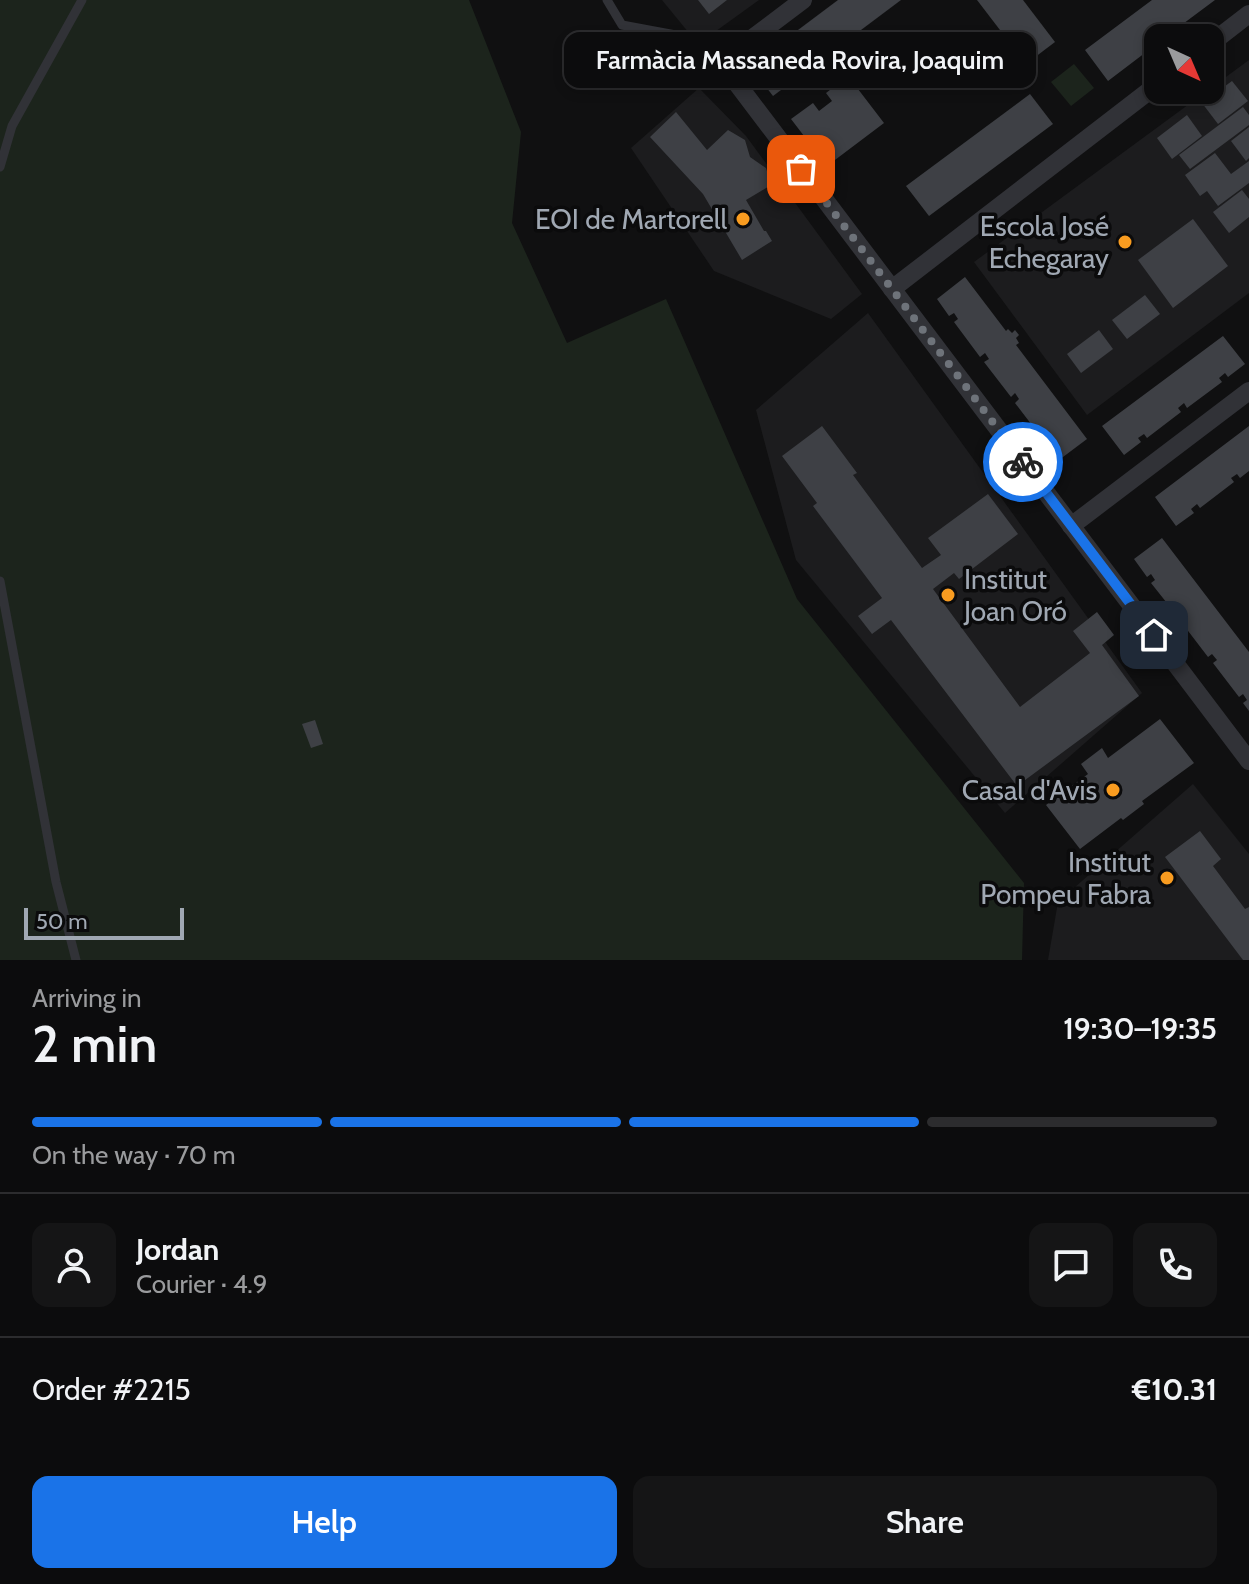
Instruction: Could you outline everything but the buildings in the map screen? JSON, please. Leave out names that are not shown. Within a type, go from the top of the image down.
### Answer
[{"type":"street","points":[[803,0],[738,49],[728,62],[729,73],[1249,761]]},
{"type":"street","points":[[1224,33],[1249,14]]},
{"type":"street","points":[[892,289],[1144,95]]},
{"type":"street","points":[[1071,526],[1249,391]]},
{"type":"lane","points":[[0,167],[12,126],[82,0]]},
{"type":"lane","points":[[607,0],[622,25],[681,36],[690,51],[728,62]]},
{"type":"lane","points":[[0,581],[56,882],[76,960]]},
{"type":"shaded area","points":[[0,0],[469,0],[521,132],[512,223],[567,343],[666,299],[797,599],[1024,883],[1022,960],[0,960]]},
{"type":"shaded area","points":[[662,0],[759,0],[698,44]]},
{"type":"shaded area","name":"Escola José Echegaray","points":[[1249,60],[1249,293],[1087,415],[974,262],[1189,104],[1224,104],[1224,78]]},
{"type":"shaded area","points":[[1074,64],[1094,88],[1071,106],[1051,82]]},
{"type":"shaded area","name":"EOI de Martorell","points":[[699,88],[746,136],[862,294],[831,319],[714,271],[631,148]]},
{"type":"shaded area","name":"Institut Joan Oró","points":[[868,313],[1142,693],[1005,813],[796,560],[756,410]]},
{"type":"shaded area","name":"Institut Pompeu Fabra","points":[[1193,784],[1249,854],[1249,960],[1048,960],[1058,902]]},
{"type":"way so far","points":[[801,169],[1023,462]]},
{"type":"place","name":"Farmàcia Massaneda Rovira, Joaquim","points":[[801,169]]},
{"type":"place","name":"EOI de Martorell","points":[[743,219]]},
{"type":"place","name":"Escola José Echegaray","points":[[1125,242]]},
{"type":"place","name":"Institut Joan Oró","points":[[948,595]]},
{"type":"place","name":"Casal d'Avis","points":[[1113,790]]},
{"type":"place","name":"Institut Pompeu Fabra","points":[[1167,878]]},
{"type":"route","points":[[1023,462],[1154,635]]}]
